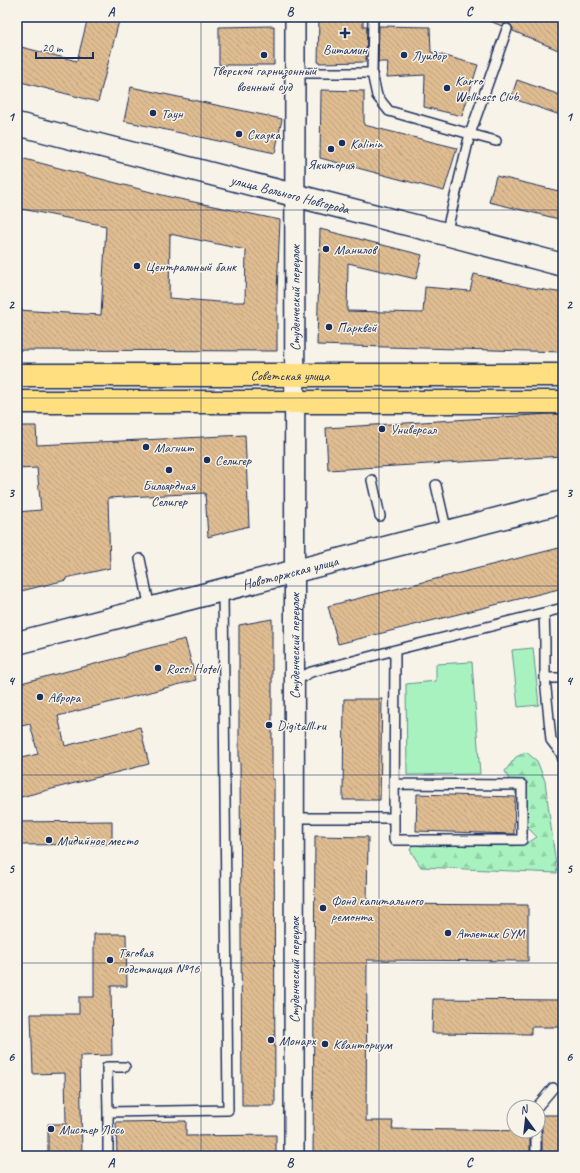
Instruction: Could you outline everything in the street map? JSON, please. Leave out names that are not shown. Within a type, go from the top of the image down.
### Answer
[{"type":"main road","name":"Советская улица","points":[[17,375],[563,375]]},
{"type":"main road","name":"Советская улица","points":[[17,402],[563,402]]},
{"type":"street","name":"Студенческий переулок","points":[[294,1156],[295,17]]},
{"type":"street","name":"улица Вольного Новгорода","points":[[17,124],[563,265]]},
{"type":"street","name":"Новоторжская улица","points":[[17,643],[563,502]]},
{"type":"lane","points":[[373,17],[372,73],[377,96],[389,111],[496,141]]},
{"type":"lane","points":[[446,234],[470,134],[507,29]]},
{"type":"lane","points":[[295,73],[372,73]]},
{"type":"lane","points":[[372,480],[380,516]]},
{"type":"lane","points":[[436,485],[447,533]]},
{"type":"lane","points":[[140,558],[150,609]]},
{"type":"lane","points":[[108,1112],[228,1110],[223,590]]},
{"type":"lane","points":[[294,681],[311,672],[563,608]]},
{"type":"lane","points":[[544,613],[545,678],[551,740],[562,753],[563,758]]},
{"type":"lane","points":[[394,784],[522,785],[522,840],[394,840],[394,784],[395,650]]},
{"type":"lane","points":[[545,678],[563,678]]},
{"type":"lane","points":[[294,818],[394,818]]},
{"type":"lane","points":[[108,1156],[107,1067],[125,1067]]},
{"type":"lane","points":[[544,1099],[553,1088]]},
{"type":"lane","points":[[536,1139],[536,1156]]},
{"type":"green space","points":[[533,648],[539,705],[518,707],[512,650]]},
{"type":"green space","points":[[472,662],[480,774],[407,775],[406,684],[436,681],[436,664]]},
{"type":"green space","points":[[526,752],[537,761],[545,781],[557,873],[421,867],[410,850],[413,844],[427,842],[526,844],[537,837],[526,826],[517,796],[505,771],[516,757]]},
{"type":"building","points":[[88,17],[120,17],[98,102],[17,81],[17,46],[77,61]]},
{"type":"building","points":[[319,17],[363,17],[363,26],[367,26],[366,62],[318,63]]},
{"type":"building","points":[[480,17],[563,17],[563,52],[513,31],[513,28],[509,24],[506,23],[502,26]]},
{"type":"building","points":[[274,26],[274,65],[219,65],[219,27]]},
{"type":"building","points":[[379,26],[430,27],[431,52],[478,65],[462,116],[424,107],[425,75],[387,77],[388,62],[378,62]]},
{"type":"building","points":[[517,80],[563,96],[563,116],[511,98]]},
{"type":"building","points":[[131,87],[282,119],[275,153],[124,121]]},
{"type":"building","points":[[321,90],[364,91],[364,125],[457,148],[444,191],[320,158]]},
{"type":"building","name":"Центральный банк","points":[[17,157],[170,197],[280,220],[277,293],[277,351],[17,350],[17,310],[101,315],[106,226],[17,208]],"holes":[[[170,234],[246,250],[245,302],[219,302],[169,298]]]},
{"type":"building","points":[[496,176],[563,192],[563,220],[489,202]]},
{"type":"building","points":[[320,229],[422,255],[416,279],[348,263],[347,311],[423,313],[425,287],[470,291],[474,274],[527,287],[563,293],[563,352],[317,345]]},
{"type":"building","points":[[563,414],[563,456],[328,470],[326,428]]},
{"type":"building","points":[[17,426],[36,426],[37,445],[245,435],[249,526],[208,537],[205,493],[108,498],[110,568],[66,578],[66,580],[17,592],[17,512],[41,510],[37,468],[17,469]]},
{"type":"building","points":[[563,547],[563,588],[338,644],[328,606]]},
{"type":"building","points":[[272,619],[275,1106],[242,1106],[239,625]]},
{"type":"building","points":[[185,639],[196,680],[58,716],[65,746],[140,727],[149,764],[17,798],[17,759],[38,754],[30,724],[17,727],[17,684]]},
{"type":"building","points":[[344,699],[382,699],[380,800],[343,800]]},
{"type":"building","points":[[417,794],[515,797],[514,834],[416,831]]},
{"type":"building","points":[[112,821],[112,844],[17,845],[17,822]]},
{"type":"building","points":[[315,836],[368,837],[367,904],[528,905],[528,961],[367,960],[366,1121],[393,1121],[392,1129],[506,1131],[506,1139],[530,1139],[530,1156],[313,1156]]},
{"type":"building","points":[[94,934],[126,934],[127,986],[111,986],[112,1055],[80,1056],[82,1156],[48,1156],[48,1124],[66,1124],[65,1073],[33,1074],[31,1014],[79,1014],[79,997],[94,997]]},
{"type":"building","points":[[433,999],[563,1000],[563,1027],[531,1027],[531,1034],[432,1033]]},
{"type":"building","points":[[546,1115],[563,1115],[563,1156],[542,1156],[542,1139],[546,1139]]},
{"type":"building","points":[[186,1121],[186,1136],[276,1135],[276,1156],[117,1156],[116,1122]]},
{"type":"place","name":"Витамин","points":[[345,33]]},
{"type":"place","name":"Тверской гарнизонный военный суд","points":[[264,55]]},
{"type":"place","name":"Луидор","points":[[404,55]]},
{"type":"place","name":"Karro Wellness Club","points":[[447,88]]},
{"type":"place","name":"Таун","points":[[153,113]]},
{"type":"place","name":"Сказка","points":[[239,134]]},
{"type":"place","name":"Kalinin","points":[[342,143]]},
{"type":"place","name":"Якитория","points":[[331,149]]},
{"type":"place","name":"Манилов","points":[[326,249]]},
{"type":"place","name":"Центральный банк","points":[[137,266]]},
{"type":"place","name":"Парквей","points":[[329,327]]},
{"type":"place","name":"Универсал","points":[[382,429]]},
{"type":"place","name":"Магнит","points":[[146,447]]},
{"type":"place","name":"Селигер","points":[[207,460]]},
{"type":"place","name":"Бильярдная Селигер","points":[[169,470]]},
{"type":"place","name":"Rossi Hotel","points":[[158,668]]},
{"type":"place","name":"Аврора","points":[[40,697]]},
{"type":"place","name":"Digitalll.ru","points":[[269,725]]},
{"type":"place","name":"Мидийное место","points":[[49,840]]},
{"type":"place","name":"Фонд капитального ремонта","points":[[323,908]]},
{"type":"place","name":"Атлетик GYM","points":[[448,933]]},
{"type":"place","name":"Тяговая подстанция №16","points":[[110,960]]},
{"type":"place","name":"Монарх","points":[[271,1040]]},
{"type":"place","name":"Кванториум","points":[[325,1044]]},
{"type":"place","name":"Мистер Лось","points":[[51,1129]]}]
